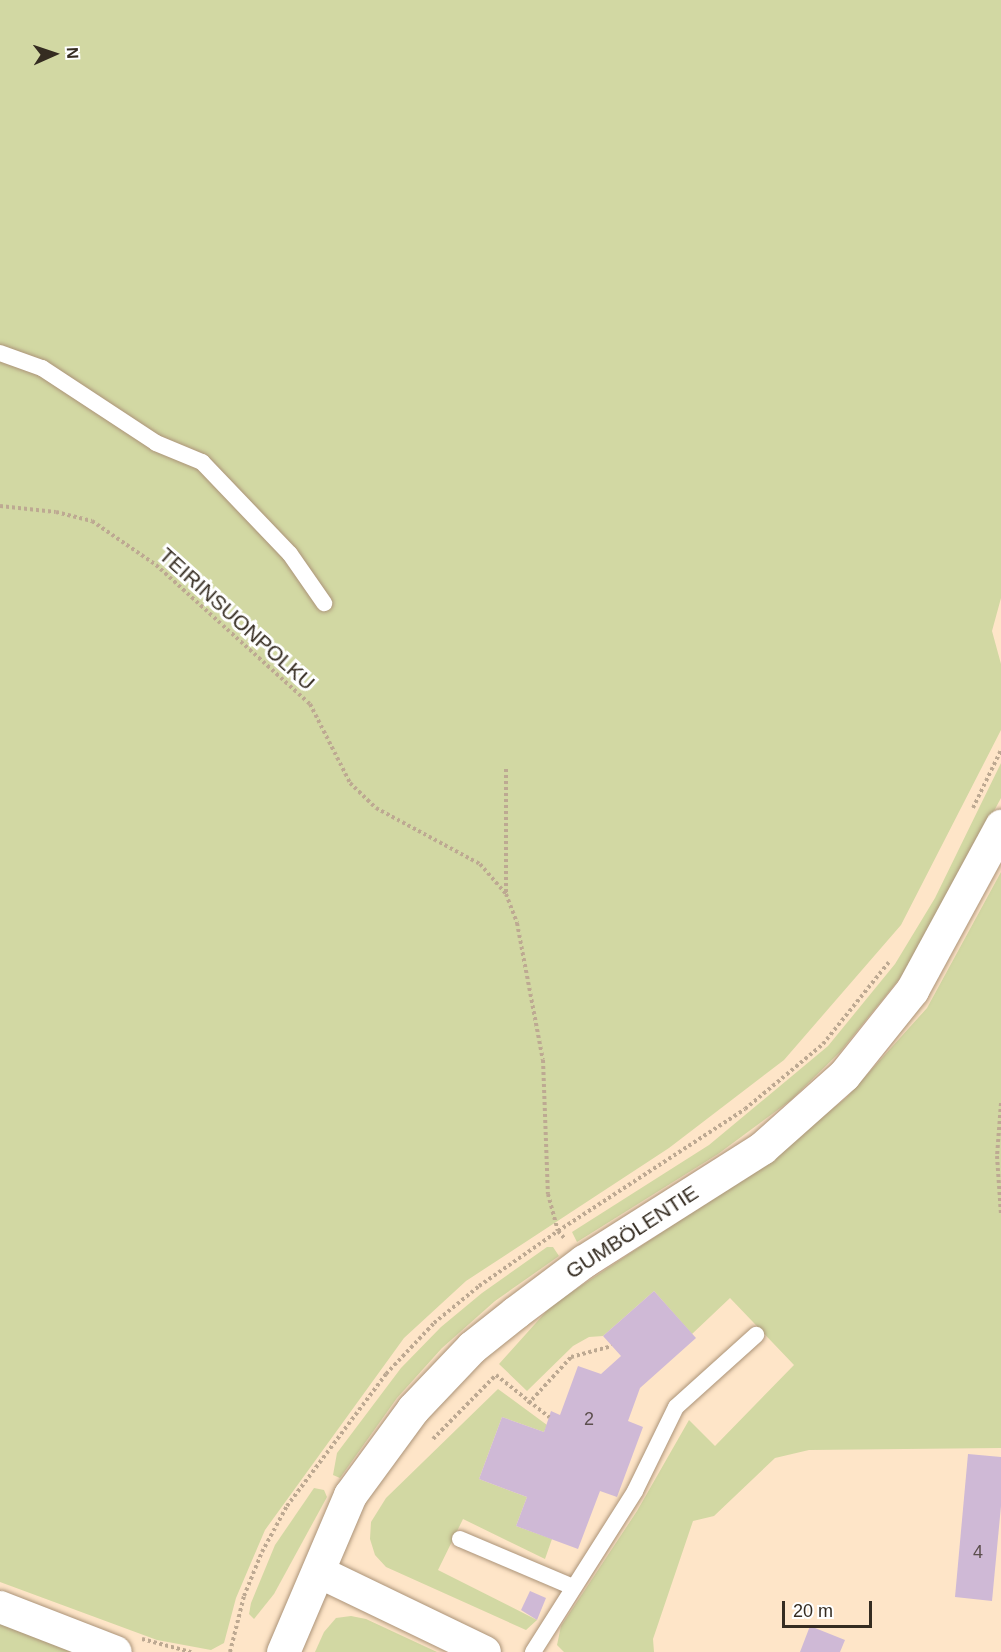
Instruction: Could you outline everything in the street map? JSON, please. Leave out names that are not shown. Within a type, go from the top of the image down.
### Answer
[{"type":"main road","name":"GUMBÖLENTIE","points":[[284,1652],[350,1495],[413,1409],[472,1347],[584,1261],[762,1148],[844,1075],[912,990],[1001,826]]},
{"type":"street","points":[[319,1572],[485,1652]]},
{"type":"street","points":[[0,1607],[116,1652]]},
{"type":"lane","points":[[0,353],[42,368],[156,443],[202,462],[290,554],[324,603]]},
{"type":"lane","points":[[533,1652],[635,1491],[676,1407],[756,1335]]},
{"type":"lane","points":[[460,1539],[573,1587]]},
{"type":"path","name":"TEIRINSUONPOLKU","points":[[0,506],[56,512],[92,521],[156,565],[310,704],[350,783],[375,808],[480,864],[506,894],[517,923],[543,1060],[548,1194],[558,1231],[745,1109],[823,1044],[894,956]]},
{"type":"path","points":[[970,814],[1001,750]]},
{"type":"path","points":[[506,769],[506,894]]},
{"type":"path","points":[[1001,1103],[997,1156],[1001,1214]]},
{"type":"path","points":[[528,1404],[571,1357],[612,1346]]},
{"type":"path","points":[[496,1376],[528,1404],[549,1417]]},
{"type":"green space","points":[[0,0],[1001,0],[1001,598],[992,631],[1001,664],[1001,730],[901,925],[784,1060],[669,1148],[466,1281],[404,1338],[265,1530],[236,1598],[224,1643],[211,1650],[157,1640],[0,1582]]},
{"type":"green space","points":[[1001,763],[1001,798],[952,889],[905,972],[840,1052],[791,1100],[718,1154],[577,1242],[572,1232],[709,1145],[828,1046],[895,964],[935,898]]},
{"type":"green space","points":[[1001,872],[1001,1448],[809,1450],[775,1458],[714,1516],[693,1521],[653,1639],[654,1652],[564,1652],[557,1645],[561,1626],[637,1511],[689,1420],[715,1446],[794,1365],[730,1298],[692,1334],[654,1291],[603,1336],[589,1337],[573,1346],[527,1391],[499,1364],[552,1305],[753,1172],[846,1098],[927,1008]]},
{"type":"green space","points":[[547,1247],[553,1247],[559,1256],[495,1301],[442,1348],[397,1398],[340,1478],[333,1475],[337,1453],[401,1368],[441,1327],[482,1293]]},
{"type":"green space","points":[[498,1389],[547,1425],[544,1432],[502,1417],[479,1479],[527,1497],[516,1526],[552,1539],[545,1559],[463,1519],[438,1570],[537,1620],[526,1630],[386,1567],[375,1555],[370,1539],[371,1522],[386,1498]]},
{"type":"green space","points":[[314,1488],[324,1490],[327,1497],[274,1594],[254,1619],[249,1614],[251,1603],[275,1545]]},
{"type":"green space","points":[[351,1616],[366,1619],[437,1652],[315,1652],[324,1632],[336,1618]]},
{"type":"green space","points":[[0,1623],[79,1652],[0,1652]]},
{"type":"building","points":[[654,1291],[696,1338],[640,1388],[628,1421],[643,1427],[617,1497],[600,1491],[578,1549],[516,1526],[527,1497],[479,1479],[502,1417],[544,1432],[551,1411],[560,1415],[578,1366],[601,1374],[621,1356],[603,1336]]},
{"type":"building","points":[[968,1454],[1001,1457],[1001,1506],[992,1601],[955,1597]]},
{"type":"building","points":[[530,1591],[546,1598],[537,1620],[521,1610]]},
{"type":"building","points":[[810,1626],[845,1640],[840,1652],[800,1652]]}]
